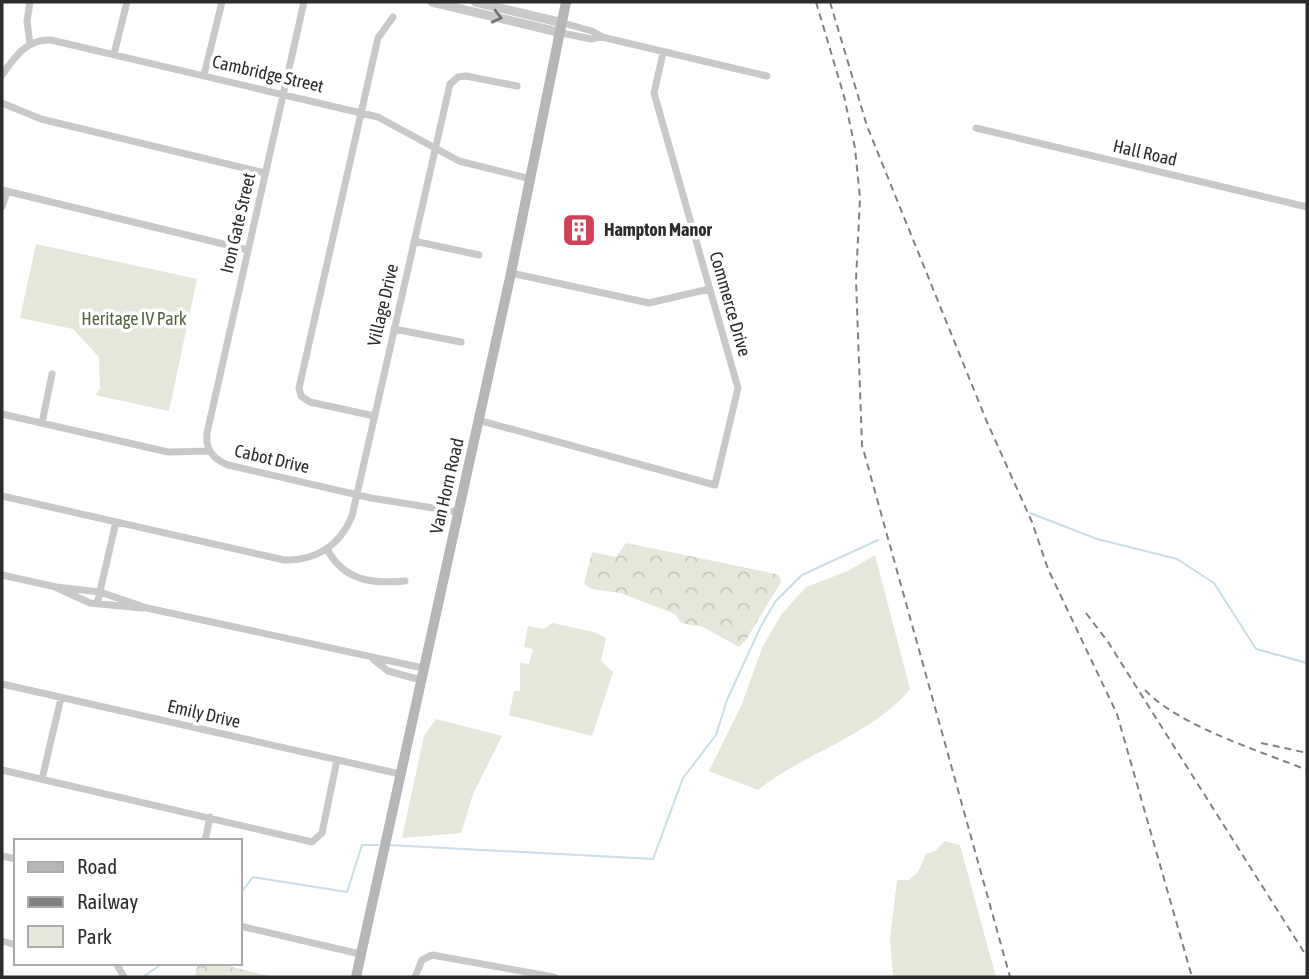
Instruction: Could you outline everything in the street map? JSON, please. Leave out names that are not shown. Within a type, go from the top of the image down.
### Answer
[{"type":"main road","name":"Van Horn Road","points":[[356,977],[511,273],[563,28],[566,2]]},
{"type":"street","points":[[2,75],[30,44],[27,21],[30,2]]},
{"type":"street","points":[[114,54],[127,2]]},
{"type":"street","points":[[204,75],[222,2]]},
{"type":"street","name":"Iron Gate Street","points":[[210,451],[206,433],[304,2]]},
{"type":"street","points":[[432,2],[563,28],[592,30],[601,37],[767,76]]},
{"type":"street","points":[[475,2],[563,28]]},
{"type":"street","points":[[374,416],[308,401],[299,388],[379,38],[393,17]]},
{"type":"street","name":"Cambridge Street","points":[[30,44],[51,40],[361,113],[391,122],[466,164],[531,179]]},
{"type":"street","name":"Commerce Drive","points":[[478,421],[715,485],[738,388],[654,93],[663,53]]},
{"type":"street","name":"Village Drive","points":[[327,549],[346,528],[356,495],[450,84],[458,77],[471,77],[517,86]]},
{"type":"street","points":[[2,103],[41,118],[265,173]]},
{"type":"street","name":"Hall Road","points":[[976,128],[1307,207]]},
{"type":"street","points":[[2,207],[5,191],[248,250]]},
{"type":"street","points":[[414,241],[479,255]]},
{"type":"street","points":[[511,273],[649,303],[709,289]]},
{"type":"street","points":[[394,330],[461,342]]},
{"type":"street","points":[[42,424],[52,374]]},
{"type":"street","name":"Cabot Drive","points":[[2,414],[168,452],[210,451],[228,465],[356,495],[458,512]]},
{"type":"street","points":[[2,496],[284,560],[307,559],[327,549],[341,568],[355,577],[382,583],[405,581]]},
{"type":"street","points":[[97,604],[116,522]]},
{"type":"street","points":[[2,575],[56,587],[100,592],[147,608],[423,668]]},
{"type":"street","points":[[56,587],[97,604],[147,608]]},
{"type":"street","points":[[373,659],[388,671],[421,680]]},
{"type":"street","name":"Emily Drive","points":[[2,684],[400,774]]},
{"type":"street","points":[[42,779],[61,698]]},
{"type":"street","points":[[2,770],[308,842],[316,841],[322,833],[337,760]]},
{"type":"street","points":[[205,839],[210,817]]},
{"type":"street","points":[[242,926],[360,954]]},
{"type":"street","points":[[415,977],[422,960],[432,955],[554,977]]},
{"type":"green space","name":"Heritage IV Park","points":[[36,244],[197,279],[169,411],[95,395],[100,389],[99,357],[73,329],[20,318]]},
{"type":"green space","points":[[626,543],[779,575],[781,582],[739,647],[703,627],[681,623],[675,614],[620,593],[592,589],[584,584],[592,552],[616,557]]},
{"type":"green space","points":[[875,555],[910,689],[876,720],[796,765],[758,790],[709,771],[742,704],[762,648],[781,615],[806,587],[848,571]]},
{"type":"green space","points":[[552,623],[594,632],[606,638],[601,661],[613,672],[592,736],[509,715],[514,691],[520,691],[520,663],[529,664],[533,649],[524,647],[528,626],[544,629]]},
{"type":"green space","points":[[436,719],[502,736],[473,794],[461,833],[402,838],[424,736]]},
{"type":"green space","points":[[945,841],[960,845],[996,977],[893,977],[890,939],[897,880],[909,880],[918,872],[926,854],[935,851]]},
{"type":"green space","points":[[198,965],[223,965],[275,977],[195,977]]},
{"type":"waterway","points":[[1030,513],[1097,539],[1177,559],[1214,583],[1256,649],[1307,663]]},
{"type":"waterway","points":[[388,845],[653,859],[683,778],[716,735],[727,700],[775,602],[802,575],[878,540]]},
{"type":"waterway","points":[[242,891],[253,877],[347,892],[362,845],[378,845]]},
{"type":"waterway","points":[[143,977],[160,965]]},
{"type":"railway","points":[[816,2],[844,96],[855,148],[860,198],[856,280],[862,445],[1010,977]]},
{"type":"railway","points":[[830,2],[867,126],[987,422],[1032,522],[1048,569],[1117,714],[1192,977]]},
{"type":"railway","points":[[1086,613],[1108,642],[1307,957]]},
{"type":"railway","points":[[1145,690],[1160,703],[1199,726],[1307,770]]},
{"type":"railway","points":[[1261,743],[1307,753]]},
{"type":"place","name":"Hampton Manor","points":[[579,230]]}]
